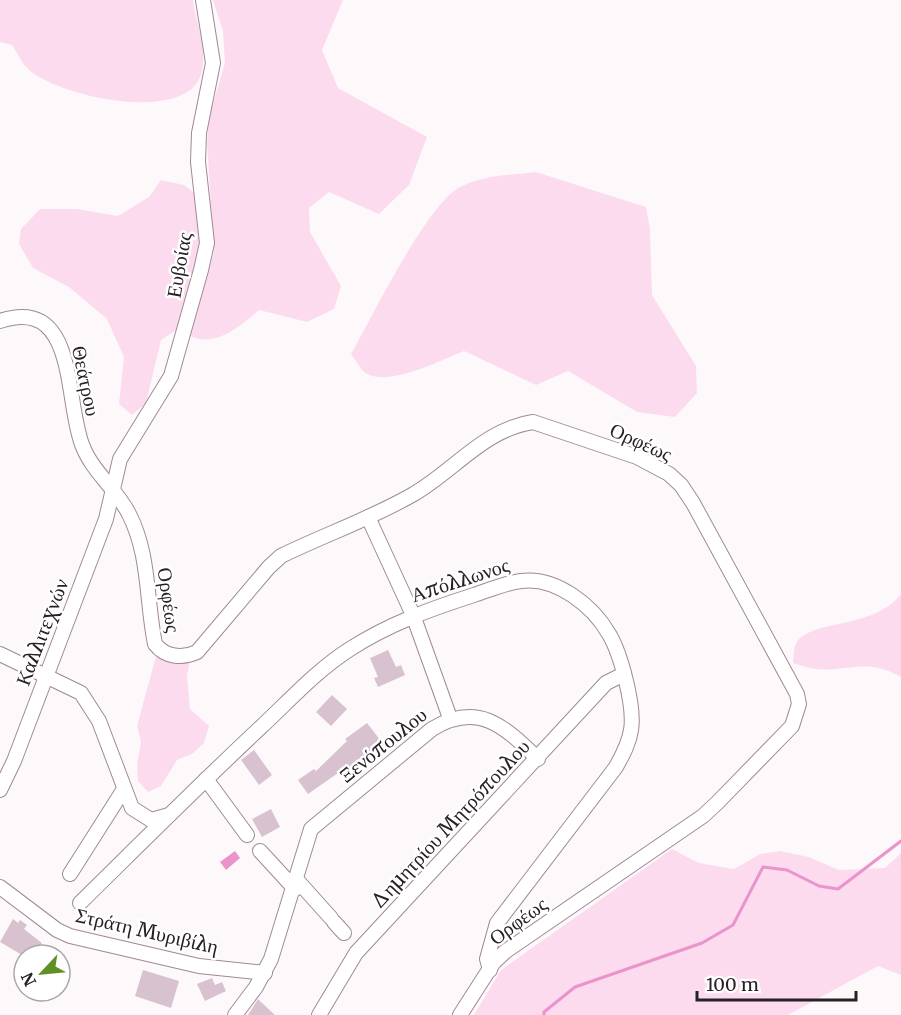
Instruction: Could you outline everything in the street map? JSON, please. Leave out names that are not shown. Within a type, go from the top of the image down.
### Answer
[{"type":"street","name":"Ευβοίας","points":[[112,486],[127,446],[171,376],[184,339],[207,243],[198,162],[199,133],[213,63],[203,0]]},
{"type":"street","name":"Θεάτρου","points":[[0,321],[20,317],[35,318],[48,327],[57,338],[63,351],[77,430],[83,448],[112,486]]},
{"type":"street","name":"Ορφέως","points":[[112,486],[129,514],[141,545],[155,644],[161,652],[188,656],[197,652],[269,567],[282,556],[412,495],[487,439],[520,424],[533,422],[637,457],[669,474],[693,503],[797,694],[799,704],[792,726],[703,816],[506,951],[470,996],[460,1015]]},
{"type":"street","name":"Καλλιτεχνών","points":[[0,789],[15,761],[106,519],[112,486]]},
{"type":"street","points":[[368,517],[413,615],[450,718]]},
{"type":"street","name":"Απόλλωνος","points":[[80,903],[206,779],[336,658],[413,615],[504,584],[524,580],[546,583],[586,605],[603,624],[617,648],[624,674],[632,728],[627,748],[616,768],[497,923],[487,959],[490,970]]},
{"type":"street","points":[[0,654],[81,693],[89,702],[99,721],[132,808],[140,816],[151,820],[171,814]]},
{"type":"street","name":"Δημητρίου Μητρόπουλου","points":[[319,1015],[356,953],[606,683],[624,674]]},
{"type":"street","name":"Ξενόπουλου","points":[[235,1015],[265,973],[311,829],[432,729],[450,718],[469,716],[484,718],[504,728],[538,759]]},
{"type":"street","points":[[206,779],[247,835]]},
{"type":"street","points":[[70,874],[124,789]]},
{"type":"street","points":[[261,851],[344,933]]},
{"type":"street","name":"Στράτη Μυριβίλη","points":[[0,887],[57,930],[70,936],[199,966],[265,973]]},
{"type":"shaded area","points":[[0,0],[193,0],[203,48],[200,77],[189,91],[169,99],[144,102],[117,101],[63,88],[41,78],[27,68],[12,45],[0,42]]},
{"type":"shaded area","points":[[213,0],[343,0],[322,50],[338,88],[427,137],[409,185],[379,214],[329,192],[309,208],[310,232],[341,286],[334,309],[307,322],[259,310],[227,334],[200,339],[190,336],[214,252],[207,143],[209,117],[225,63],[223,31]]},
{"type":"shaded area","points":[[536,172],[646,207],[650,229],[652,295],[696,366],[697,393],[675,417],[637,412],[568,371],[536,385],[464,351],[412,372],[383,377],[371,376],[362,370],[351,354],[401,263],[432,215],[447,198],[460,187],[478,180]]},
{"type":"shaded area","points":[[161,180],[184,185],[197,195],[201,241],[179,328],[161,340],[146,403],[132,415],[119,404],[124,357],[107,319],[69,287],[33,268],[19,244],[21,229],[40,209],[77,209],[118,216],[149,197]]},
{"type":"shaded area","points":[[901,594],[901,677],[889,671],[867,666],[816,669],[793,663],[795,646],[803,636],[875,613],[889,605]]},
{"type":"shaded area","points":[[156,656],[172,660],[190,660],[187,676],[190,709],[209,726],[204,743],[192,754],[177,760],[161,786],[148,792],[138,781],[137,764],[141,742],[137,726]]},
{"type":"shaded area","points":[[672,849],[699,863],[734,869],[760,854],[780,851],[809,857],[839,870],[885,868],[901,853],[901,975],[878,966],[788,1015],[474,1015],[501,970]]},
{"type":"shaded area","points":[[235,851],[240,858],[226,870],[220,862]]},
{"type":"building","points":[[388,650],[396,667],[401,665],[405,675],[378,687],[374,678],[378,677],[370,658]]},
{"type":"building","points":[[332,695],[347,709],[331,726],[316,712]]},
{"type":"building","points":[[367,723],[384,745],[375,753],[373,750],[344,775],[341,771],[308,794],[298,780],[314,769],[316,771],[347,741],[345,739]]},
{"type":"building","points":[[254,750],[272,775],[259,785],[241,760]]},
{"type":"building","points":[[271,809],[280,827],[262,837],[252,819]]},
{"type":"building","points":[[13,919],[18,923],[20,920],[27,925],[24,929],[42,943],[12,943],[12,949],[0,942]]},
{"type":"building","points":[[143,970],[179,981],[171,1008],[135,996]]},
{"type":"building","points":[[212,978],[215,985],[222,982],[226,991],[205,1001],[197,984]]},
{"type":"building","points":[[258,999],[261,1002],[275,1015],[248,1015]]},
{"type":"waterway","points":[[544,1015],[544,1012],[575,987],[702,943],[733,925],[763,867],[787,870],[819,886],[838,889],[901,841]]}]
